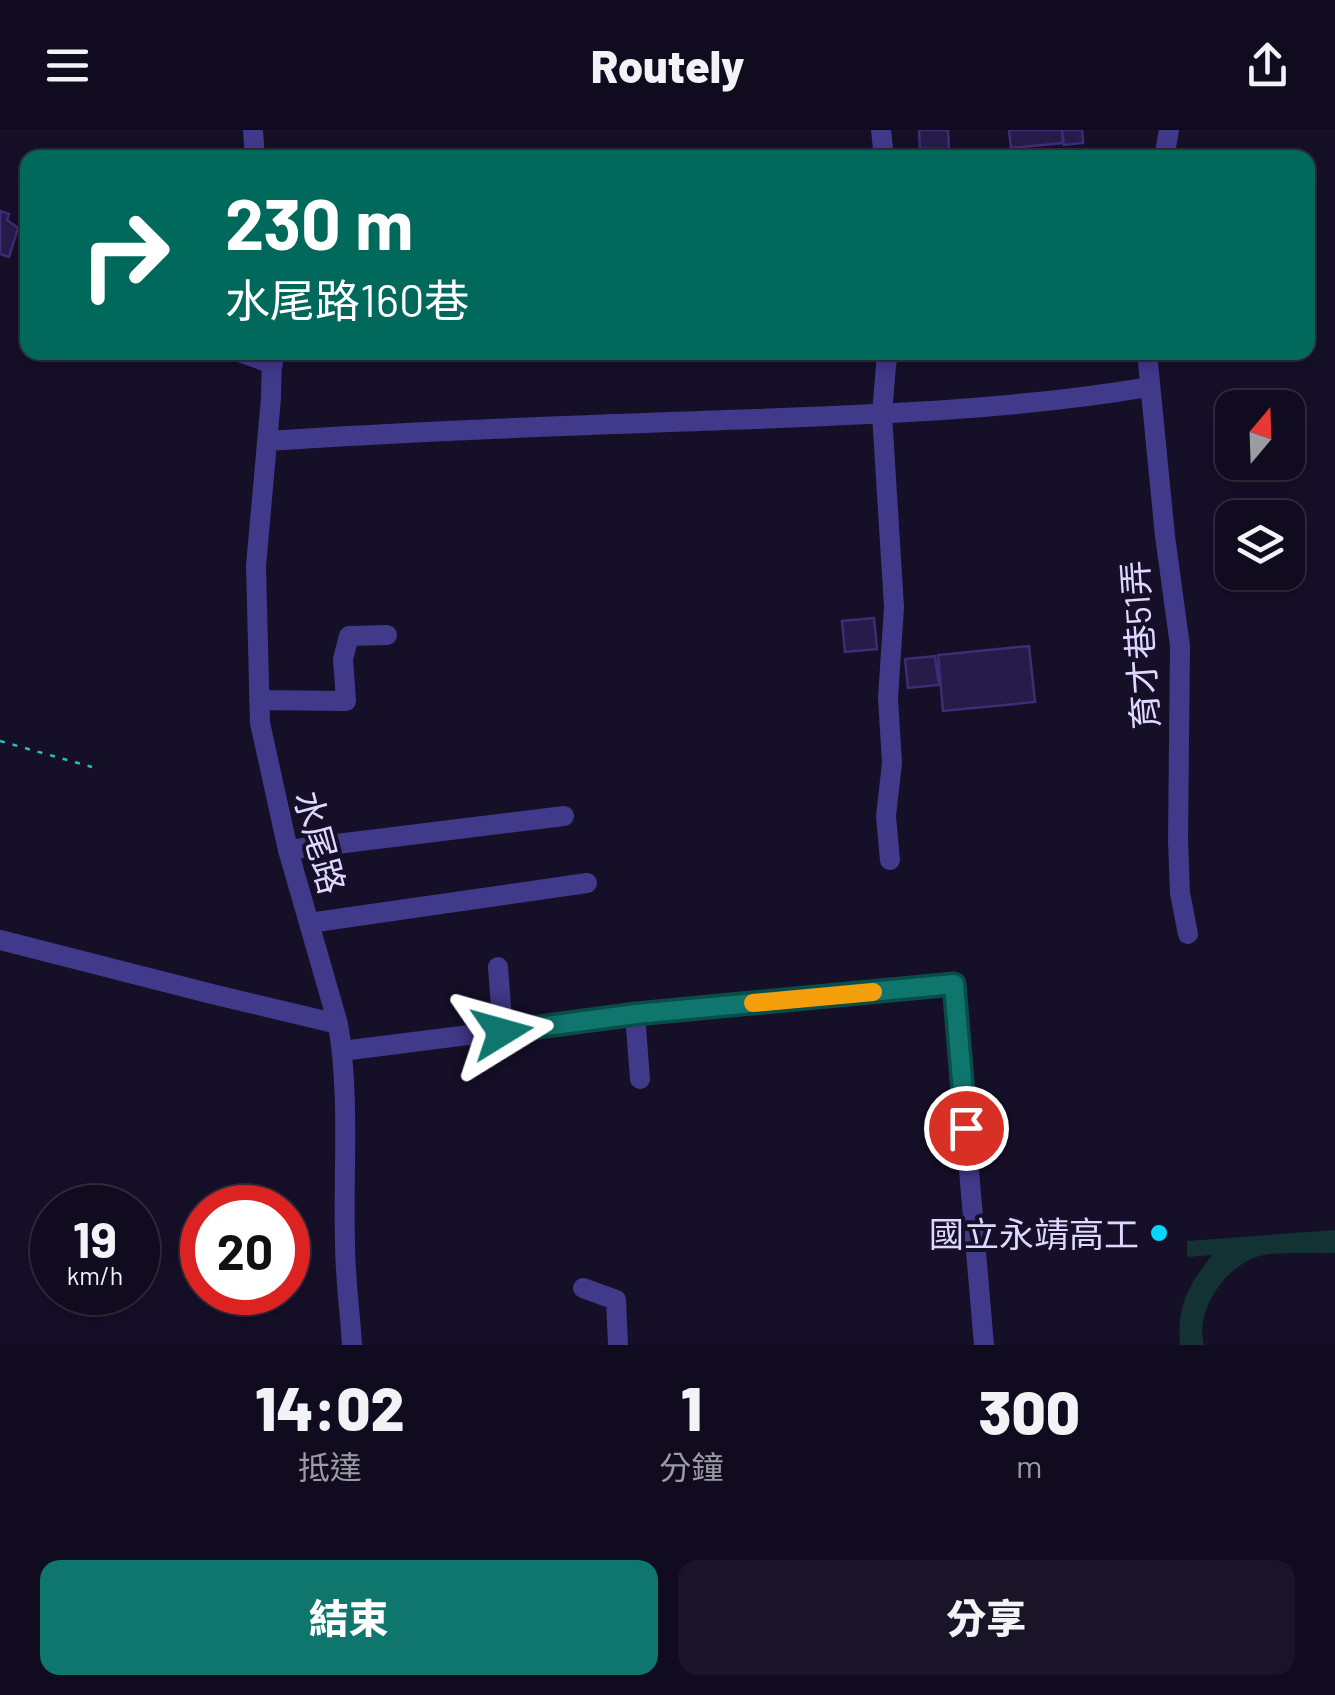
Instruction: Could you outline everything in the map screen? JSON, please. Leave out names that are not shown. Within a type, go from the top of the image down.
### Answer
[{"type":"street","points":[[253,130],[263,130]]},
{"type":"street","name":"水尾路","points":[[273,360],[256,566],[259,700],[266,758],[288,850],[338,1024],[352,1345]]},
{"type":"street","points":[[887,360],[882,414],[894,607],[888,698],[892,763],[886,816],[890,860]]},
{"type":"street","name":"育才巷51弄","points":[[1148,360],[1164,536],[1180,646],[1178,841],[1180,893],[1188,934]]},
{"type":"street","points":[[268,441],[882,414],[1086,397],[1150,387]]},
{"type":"street","points":[[259,700],[346,700],[343,659],[349,636],[387,636]]},
{"type":"street","points":[[288,850],[564,816]]},
{"type":"street","points":[[308,923],[587,883]]},
{"type":"street","points":[[0,940],[338,1024]]},
{"type":"street","points":[[498,967],[502,1032]]},
{"type":"street","points":[[342,1052],[636,1014],[954,984],[984,1345]]},
{"type":"street","points":[[636,1014],[640,1079]]},
{"type":"street","points":[[584,1288],[616,1300],[618,1345]]},
{"type":"path","points":[[0,741],[92,767]]},
{"type":"green space","points":[[1335,1230],[1335,1253],[1263,1255],[1233,1271],[1208,1305],[1202,1332],[1204,1345],[1180,1345],[1180,1318],[1186,1296],[1212,1255],[1187,1257],[1187,1241]]},
{"type":"building","points":[[919,130],[948,130],[949,149],[920,149]]},
{"type":"building","points":[[1009,130],[1062,130],[1063,143],[1011,148]]},
{"type":"building","points":[[1062,130],[1082,130],[1083,143],[1064,145]]},
{"type":"building","points":[[0,211],[9,214],[7,220],[18,228],[9,257],[0,254]]},
{"type":"building","points":[[874,618],[877,649],[845,652],[842,621]]},
{"type":"building","points":[[1029,646],[1035,702],[943,711],[938,655]]},
{"type":"building","points":[[935,656],[939,685],[908,688],[905,659]]},
{"type":"slow traffic","points":[[753,1003],[873,992]]},
{"type":"place","name":"國立永靖高工","points":[[1159,1233]]},
{"type":"route","points":[[502,1032],[636,1014],[954,984],[966,1128]]}]
